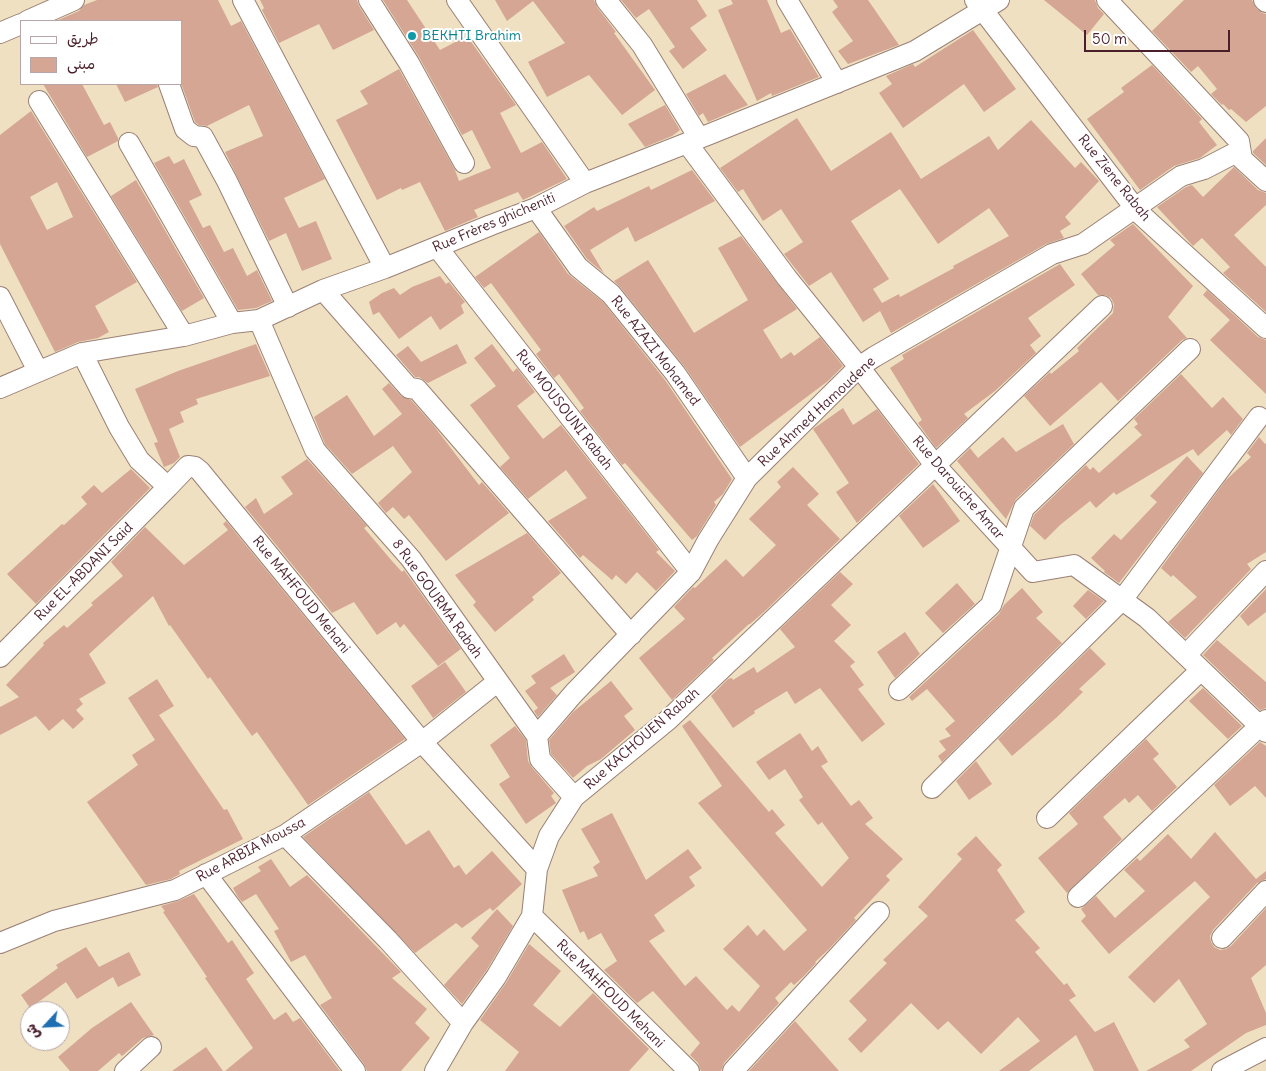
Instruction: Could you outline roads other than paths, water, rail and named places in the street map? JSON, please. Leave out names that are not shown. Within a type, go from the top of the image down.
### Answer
[{"type":"street","points":[[29,20],[74,0]]},
{"type":"street","points":[[243,0],[385,268]]},
{"type":"street","points":[[369,0],[409,63],[464,163]]},
{"type":"street","points":[[457,0],[585,183]]},
{"type":"street","name":"Rue Darouiche Amar","points":[[606,0],[642,45],[693,141],[788,278],[934,465],[1033,572],[1074,565],[1147,618],[1264,727]]},
{"type":"street","points":[[787,0],[837,83]]},
{"type":"street","points":[[1107,0],[1239,141],[1242,159],[1266,181]]},
{"type":"street","name":"Rue Frères ghicheniti","points":[[0,388],[82,353],[184,336],[232,323],[260,320],[323,290],[385,268],[536,208],[585,183],[915,51],[985,3]]},
{"type":"street","name":"Rue Ziene Rabah","points":[[985,3],[1135,208],[1266,328]]},
{"type":"street","points":[[0,33],[20,24]]},
{"type":"street","points":[[169,85],[185,129],[194,136],[203,137],[227,181],[288,307]]},
{"type":"street","points":[[39,101],[184,336]]},
{"type":"street","points":[[129,143],[232,323]]},
{"type":"street","name":"Rue Ahmed Hamoudene","points":[[537,736],[574,693],[691,572],[746,478],[859,368],[874,357],[1052,254],[1083,244],[1181,176],[1204,169],[1234,154]]},
{"type":"street","name":"Rue AZAZI Mohamed","points":[[536,208],[578,267],[612,294],[675,373],[746,478]]},
{"type":"street","name":"Rue MOUSOUNI Rabah","points":[[437,247],[691,572]]},
{"type":"street","points":[[323,290],[409,388],[418,389],[631,635]]},
{"type":"street","points":[[0,297],[38,371]]},
{"type":"street","name":"Rue KACHOUEN Rabah","points":[[435,1071],[463,1023],[496,977],[532,916],[537,869],[549,836],[574,797],[668,720],[1102,306]]},
{"type":"street","name":"8 Rue GOURMA Rabah","points":[[260,320],[315,450],[412,559],[497,682],[537,736],[540,759],[574,797]]},
{"type":"street","points":[[899,690],[991,605],[1024,508],[1190,349]]},
{"type":"street","points":[[82,353],[119,427],[139,460],[168,487]]},
{"type":"street","points":[[932,788],[1122,600],[1259,417]]},
{"type":"street","name":"Rue MAHFOUD Mehani","points":[[168,487],[188,466],[195,467],[200,471],[422,742],[537,869]]},
{"type":"street","name":"Rue EL-ABDANI Said","points":[[0,657],[168,487]]},
{"type":"street","points":[[1186,655],[1266,571]]},
{"type":"street","points":[[1047,818],[1201,670]]},
{"type":"street","name":"Rue ARBIA Moussa","points":[[0,943],[54,921],[175,890],[285,835],[422,742],[497,682]]},
{"type":"street","points":[[1078,897],[1264,727]]},
{"type":"street","points":[[285,835],[388,940],[463,1023]]},
{"type":"street","points":[[206,874],[355,1071]]},
{"type":"street","points":[[1222,938],[1266,892]]},
{"type":"street","points":[[732,1071],[879,912]]},
{"type":"street","name":"Rue MAHFOUD Mehani","points":[[532,916],[689,1071]]},
{"type":"street","points":[[125,1071],[151,1047]]},
{"type":"street","points":[[1222,1071],[1266,1048]]},
{"type":"place","name":"BEKHTI Brahim","points":[[412,36]]}]
